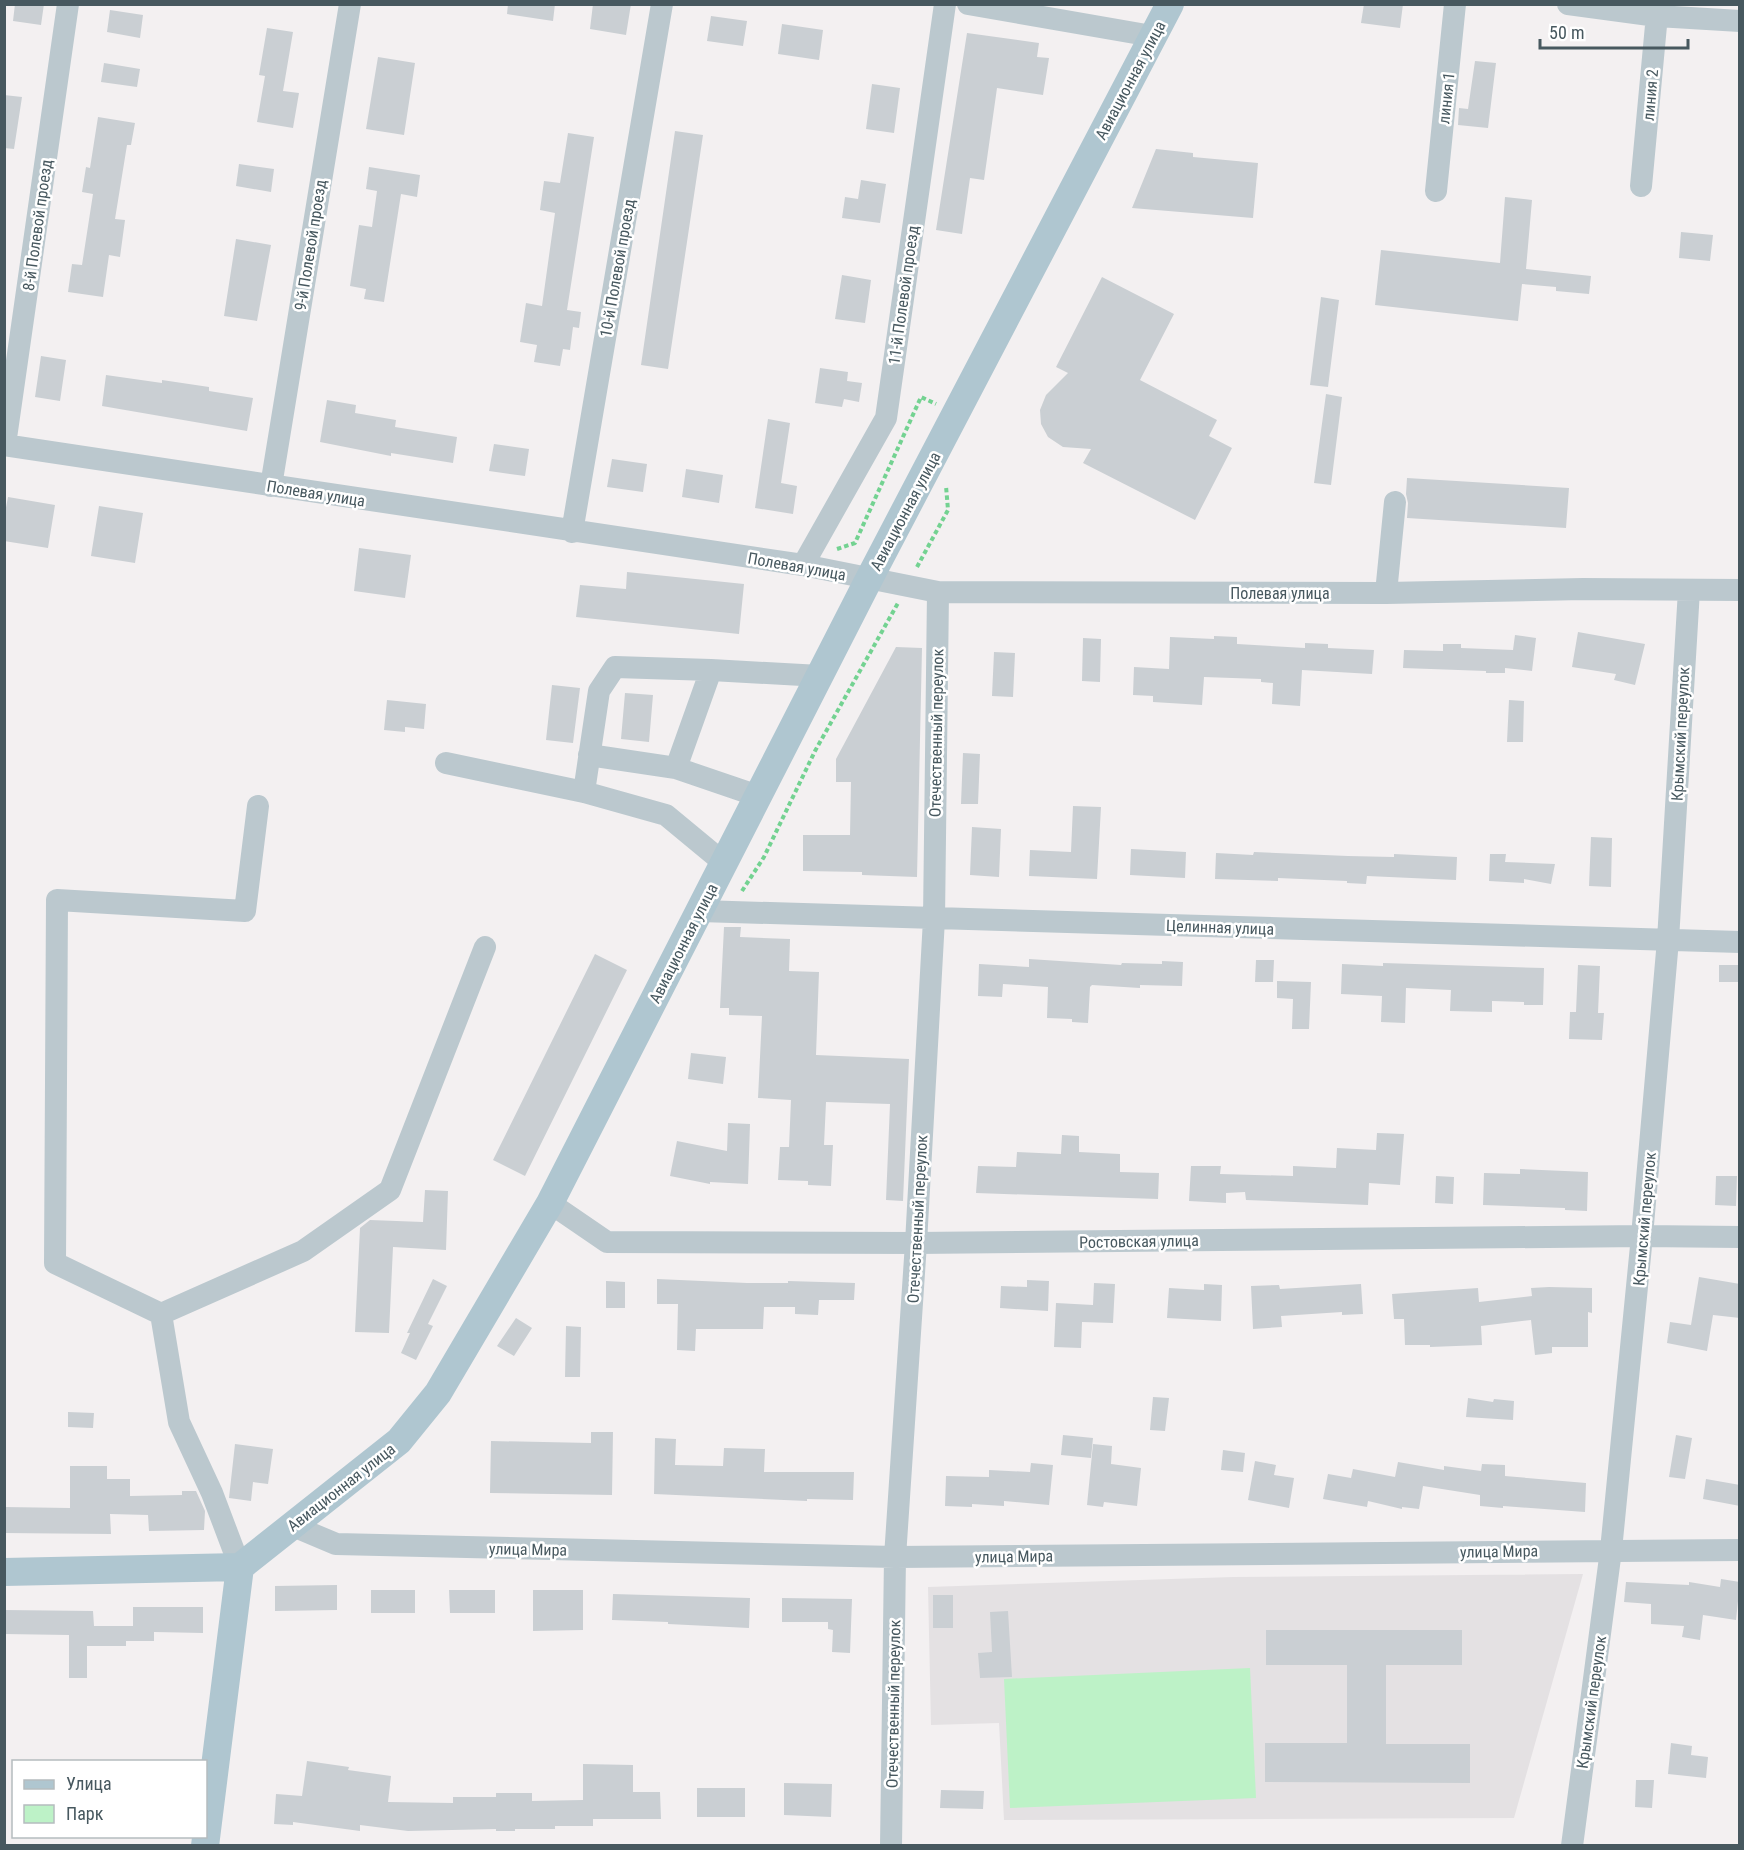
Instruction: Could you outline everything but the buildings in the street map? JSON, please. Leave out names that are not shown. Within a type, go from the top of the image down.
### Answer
[{"type":"main road","name":"Авиационная улица","points":[[240,1568],[399,1441],[438,1393],[550,1203],[819,675],[1170,4]]},
{"type":"main road","points":[[4,1572],[240,1568],[207,1829]]},
{"type":"street","name":"8-й Полевой проезд","points":[[5,445],[68,4]]},
{"type":"street","name":"9-й Полевой проезд","points":[[271,486],[350,4]]},
{"type":"street","name":"10-й Полевой проезд","points":[[572,532],[662,4]]},
{"type":"street","name":"11-й Полевой проезд","points":[[807,559],[886,418],[945,4]]},
{"type":"street","points":[[968,4],[1152,36]]},
{"type":"street","name":"линия 1","points":[[1436,191],[1455,4]]},
{"type":"street","points":[[1568,4],[1658,10],[1740,21]]},
{"type":"street","name":"линия 2","points":[[1641,186],[1658,10]]},
{"type":"street","name":"Полевая улица","points":[[5,445],[572,532],[807,559],[869,579],[938,592],[1386,593],[1583,589],[1740,590]]},
{"type":"street","points":[[1386,593],[1395,502]]},
{"type":"street","name":"Крымский переулок","points":[[1572,1845],[1611,1550],[1642,1236],[1668,940],[1689,590]]},
{"type":"street","name":"Отечественный переулок","points":[[891,1845],[895,1557],[916,1243],[934,919],[938,592]]},
{"type":"street","points":[[584,792],[598,691],[615,667],[819,675]]},
{"type":"street","points":[[675,768],[711,669]]},
{"type":"street","points":[[589,755],[675,768],[758,796]]},
{"type":"street","points":[[446,763],[584,792],[666,815],[723,863]]},
{"type":"street","points":[[258,806],[245,911],[57,900],[55,1263],[161,1314],[303,1251],[390,1190],[485,947]]},
{"type":"street","name":"Целинная улица","points":[[700,911],[1740,942]]},
{"type":"street","name":"Ростовская улица","points":[[550,1203],[607,1242],[916,1243],[1740,1237]]},
{"type":"street","points":[[161,1314],[179,1422],[212,1493],[240,1568]]},
{"type":"street","name":"улица Мира","points":[[291,1526],[336,1544],[895,1557],[1740,1550]]},
{"type":"path","points":[[807,559],[855,543],[921,396],[955,415]]},
{"type":"path","points":[[728,912],[764,857],[815,751],[948,510],[945,479]]},
{"type":"shaded area","points":[[1583,1574],[1514,1818],[1004,1820],[999,1723],[931,1725],[928,1587],[1233,1577]]},
{"type":"green space","points":[[1250,1668],[1256,1798],[1010,1808],[1004,1679]]}]
